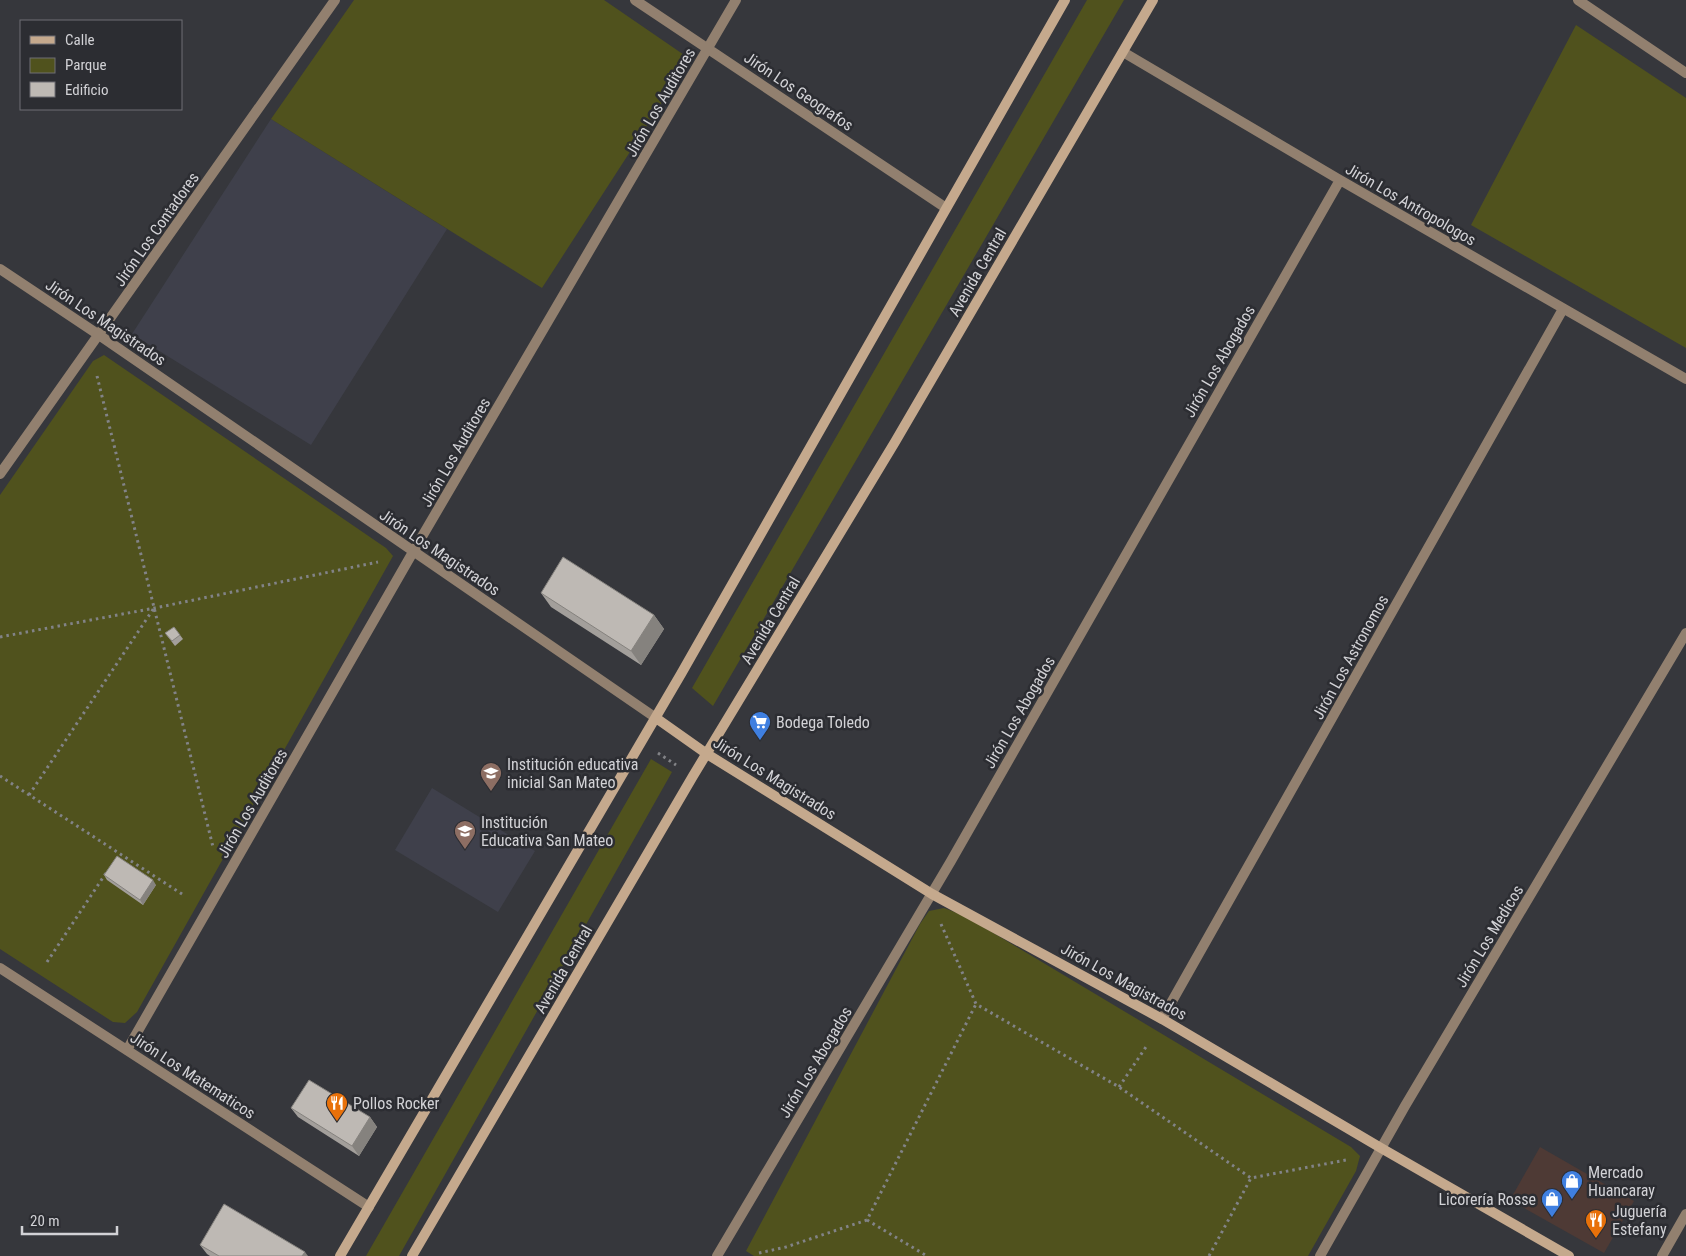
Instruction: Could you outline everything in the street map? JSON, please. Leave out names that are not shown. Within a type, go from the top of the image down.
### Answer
[{"type":"main road","points":[[340,1256],[656,718],[1065,0]]},
{"type":"main road","name":"Avenida Central","points":[[412,1256],[707,754],[895,442],[1153,0]]},
{"type":"main road","name":"Jirón Los Magistrados","points":[[656,718],[707,754],[932,894],[1162,1019],[1569,1256]]},
{"type":"street","name":"Jirón Los Contadores","points":[[0,474],[336,0]]},
{"type":"street","name":"Jirón Los Geografos","points":[[635,0],[946,208]]},
{"type":"street","name":"Jirón Los Auditores","points":[[127,1050],[414,552],[736,0]]},
{"type":"street","points":[[1578,0],[1686,73]]},
{"type":"street","name":"Jirón Los Antropologos","points":[[1123,52],[1340,180],[1686,379]]},
{"type":"street","name":"Jirón Los Abogados","points":[[717,1256],[932,894],[1340,180]]},
{"type":"street","name":"Jirón Los Magistrados","points":[[0,269],[656,718]]},
{"type":"street","name":"Jirón Los Astronomos","points":[[1162,1019],[1563,309]]},
{"type":"street","name":"Jirón Los Medicos","points":[[1320,1256],[1381,1148],[1686,633]]},
{"type":"street","name":"Jirón Los Matematicos","points":[[0,968],[369,1207]]},
{"type":"street","points":[[1662,1256],[1686,1214]]},
{"type":"path","points":[[97,376],[213,847]]},
{"type":"path","points":[[0,637],[155,608],[378,562]]},
{"type":"path","points":[[29,794],[155,608]]},
{"type":"path","points":[[655,751],[678,766]]},
{"type":"path","points":[[0,776],[185,896]]},
{"type":"path","points":[[114,861],[119,853]]},
{"type":"path","points":[[47,962],[109,869]]},
{"type":"path","points":[[938,918],[976,1004],[1119,1088],[1251,1178],[1346,1160]]},
{"type":"path","points":[[764,1256],[759,1253],[786,1247],[867,1220],[976,1004]]},
{"type":"path","points":[[1119,1088],[1148,1044]]},
{"type":"path","points":[[1209,1256],[1251,1178]]},
{"type":"path","points":[[867,1220],[927,1256]]},
{"type":"shaded area","points":[[271,119],[447,229],[311,445],[132,334]]},
{"type":"shaded area","name":"Institución Educativa San Mateo","points":[[432,788],[535,851],[498,912],[395,850]]},
{"type":"shaded area","name":"Mercado Huancaray","points":[[1540,1147],[1634,1201],[1604,1253],[1510,1200]]},
{"type":"green space","points":[[354,0],[604,0],[690,59],[542,288],[271,119]]},
{"type":"green space","points":[[1087,0],[1124,0],[713,706],[692,688]]},
{"type":"green space","points":[[1576,25],[1686,98],[1686,348],[1471,225]]},
{"type":"green space","points":[[104,355],[386,548],[393,556],[137,1012],[125,1023],[113,1022],[0,949],[0,495],[93,361]]},
{"type":"green space","points":[[651,759],[672,772],[399,1256],[366,1256]]},
{"type":"green space","points":[[944,908],[965,916],[1351,1147],[1360,1156],[1356,1171],[1308,1256],[754,1256],[746,1251],[920,924],[929,911]]},
{"type":"building","points":[[563,557],[654,615],[631,651],[541,593]]},
{"type":"building","points":[[174,627],[180,635],[172,641],[165,633]]},
{"type":"building","points":[[117,856],[153,880],[140,900],[104,875]]},
{"type":"building","name":"Pollos Rocker","points":[[309,1080],[370,1117],[352,1146],[291,1108]]},
{"type":"building","points":[[224,1204],[305,1252],[302,1256],[219,1256],[200,1245]]},
{"type":"place","name":"Bodega Toledo","points":[[760,741]]},
{"type":"place","name":"Institución educativa inicial San Mateo","points":[[491,792]]},
{"type":"place","name":"Institución Educativa San Mateo","points":[[465,850]]},
{"type":"place","name":"Pollos Rocker","points":[[337,1122]]},
{"type":"place","name":"Mercado Huancaray","points":[[1572,1200]]},
{"type":"place","name":"Licorería Rosse","points":[[1552,1218]]},
{"type":"place","name":"Juguería Estefany","points":[[1596,1239]]}]
